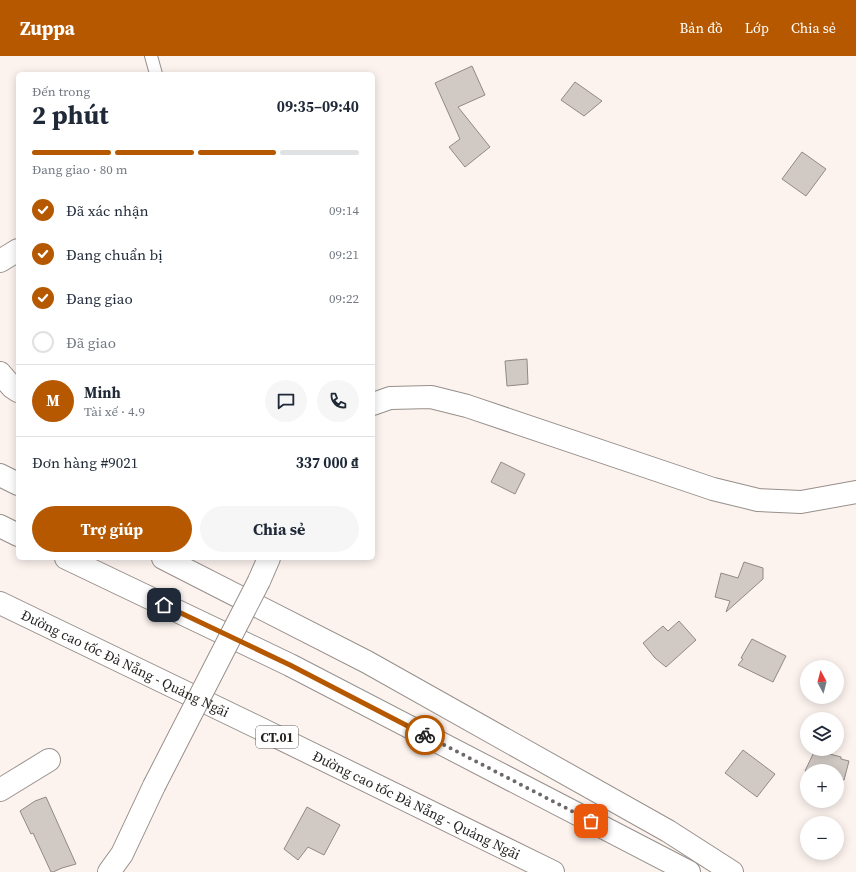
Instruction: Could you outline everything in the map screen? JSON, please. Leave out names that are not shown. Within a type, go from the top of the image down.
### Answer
[{"type":"main road","points":[[0,260],[16,251]]},
{"type":"main road","points":[[0,372],[12,388],[16,390]]},
{"type":"main road","points":[[375,403],[390,398],[431,396],[467,406],[713,489],[758,500],[801,502],[856,492]]},
{"type":"main road","points":[[0,475],[16,483]]},
{"type":"main road","points":[[0,526],[16,534]]},
{"type":"main road","points":[[70,560],[290,665],[689,872]]},
{"type":"main road","points":[[167,560],[367,662],[668,831],[732,872]]},
{"type":"main road","points":[[109,872],[122,854],[154,786],[259,581],[267,560]]},
{"type":"main road","name":"Đường cao tốc Đà Nẵng - Quảng Ngãi","points":[[0,603],[553,872]]},
{"type":"main road","points":[[0,790],[49,760]]},
{"type":"lane","points":[[152,56],[156,72]]},
{"type":"building","points":[[472,66],[485,95],[458,107],[490,147],[465,167],[449,147],[460,139],[435,83]]},
{"type":"building","points":[[575,82],[602,101],[584,116],[561,100]]},
{"type":"building","points":[[802,152],[826,169],[806,196],[782,179]]},
{"type":"building","points":[[527,359],[528,384],[507,386],[505,361]]},
{"type":"building","points":[[501,462],[525,474],[515,494],[491,482]]},
{"type":"building","points":[[744,562],[763,568],[763,579],[726,612],[730,601],[715,597],[721,573],[738,578]]},
{"type":"building","points":[[679,621],[696,640],[666,667],[655,658],[643,643],[663,626],[668,631]]},
{"type":"building","points":[[752,639],[786,656],[773,682],[738,665],[743,659],[741,658]]},
{"type":"building","points":[[743,750],[775,774],[757,797],[725,773]]},
{"type":"building","points":[[812,756],[837,756],[841,757],[841,759],[849,761],[844,780],[844,764],[808,764]]},
{"type":"building","points":[[46,797],[76,864],[53,872],[51,872],[33,833],[31,834],[20,811],[35,801]]},
{"type":"building","points":[[307,807],[340,825],[324,855],[308,847],[298,860],[284,849]]},
{"type":"way so far","points":[[425,735],[591,821]]},
{"type":"route","points":[[164,605],[290,665],[425,735]]}]
